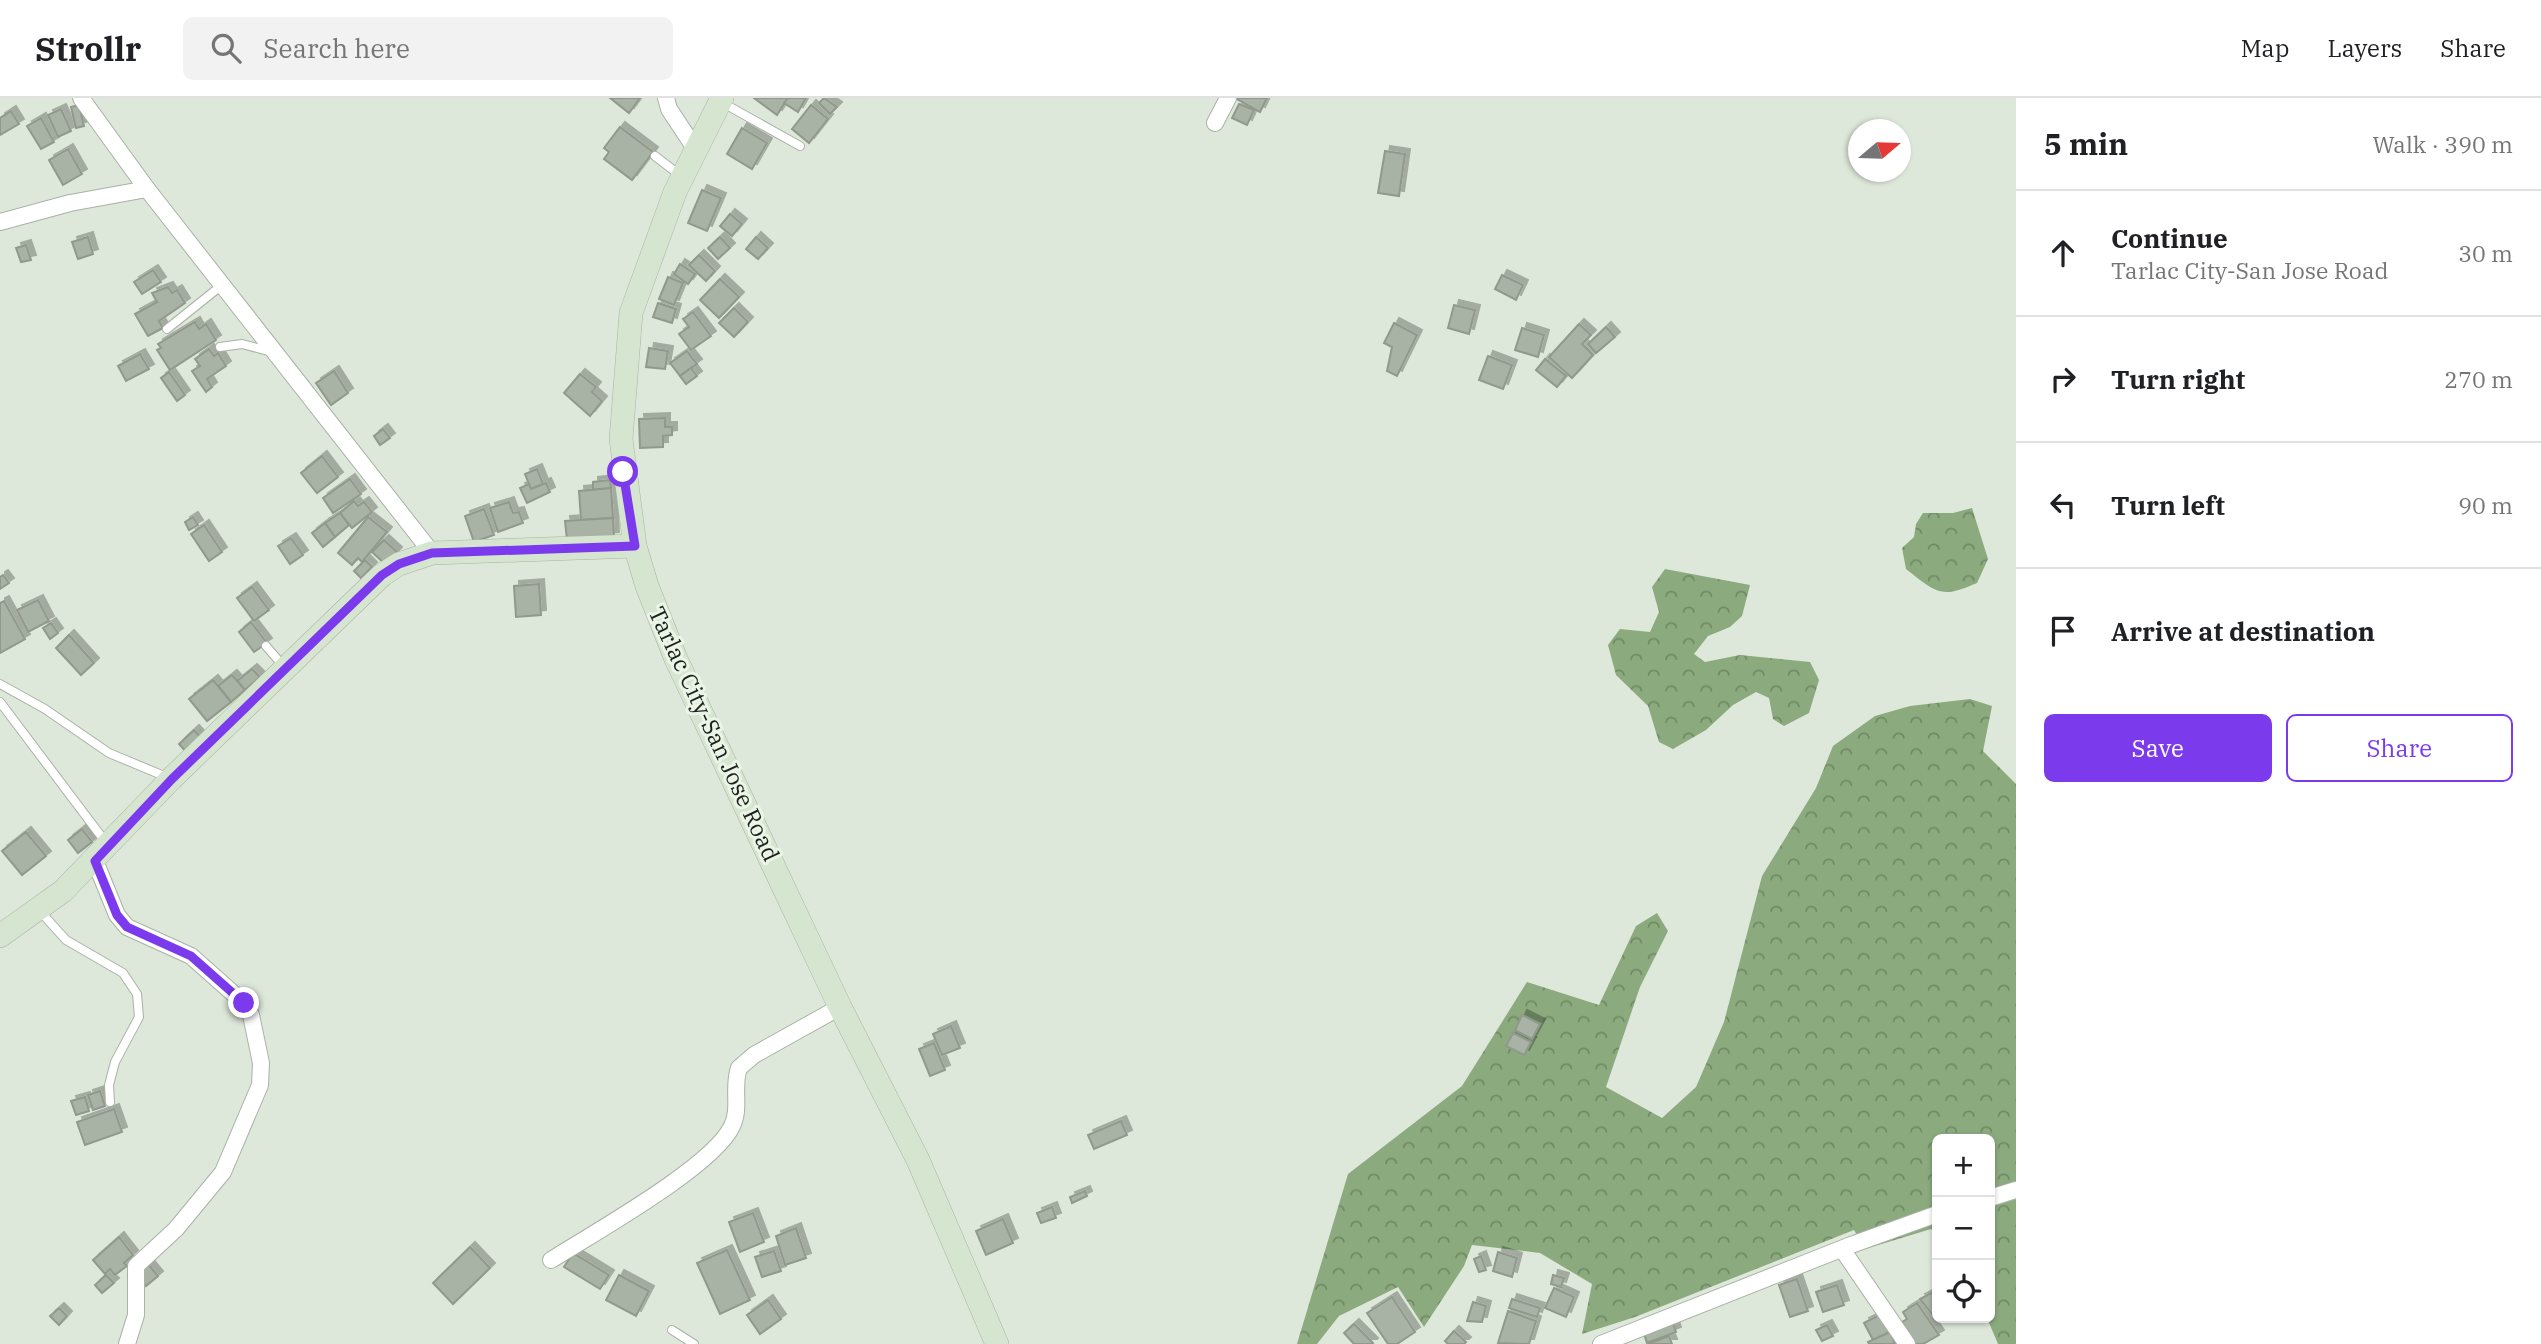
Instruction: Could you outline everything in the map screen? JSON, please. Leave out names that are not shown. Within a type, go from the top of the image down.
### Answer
[{"type":"main road","name":"Tarlac City-San Jose Road","points":[[721,100],[682,177],[631,313],[621,439],[635,546],[647,586],[676,659],[840,1007],[918,1160],[997,1344]]},
{"type":"main road","points":[[0,936],[39,910],[102,853],[172,779],[285,668],[382,575],[399,564],[432,553],[520,547],[635,546]]},
{"type":"street","points":[[81,98],[147,189],[432,553]]},
{"type":"street","points":[[666,98],[696,150]]},
{"type":"street","points":[[1215,123],[1228,98]]},
{"type":"street","points":[[0,222],[70,203],[147,189]]},
{"type":"street","points":[[102,853],[117,915],[127,927],[191,956],[244,1003],[251,1014],[258,1040],[262,1075],[223,1172],[176,1229],[138,1262],[134,1273],[136,1315],[127,1344]]},
{"type":"street","points":[[551,1260],[631,1210],[713,1151],[733,1125],[739,1068],[754,1055],[840,1007]]},
{"type":"street","points":[[1994,1197],[2016,1191]]},
{"type":"street","points":[[1601,1344],[1619,1341],[1842,1249],[1932,1216]]},
{"type":"street","points":[[1842,1249],[1907,1344]]},
{"type":"lane","points":[[721,100],[800,146]]},
{"type":"lane","points":[[655,156],[682,177]]},
{"type":"lane","points":[[167,329],[222,285]]},
{"type":"lane","points":[[220,347],[242,344],[275,353]]},
{"type":"lane","points":[[266,646],[285,668]]},
{"type":"lane","points":[[0,684],[45,709],[109,753],[172,779]]},
{"type":"lane","points":[[0,702],[102,853]]},
{"type":"lane","points":[[39,910],[66,940],[123,973],[137,994],[139,1017],[115,1062],[108,1085],[110,1102]]},
{"type":"lane","points":[[672,1330],[694,1344]]},
{"type":"green space","points":[[1972,508],[1988,559],[1977,583],[1955,591],[1939,591],[1906,569],[1902,548],[1914,537],[1916,524],[1923,513],[1953,513]]},
{"type":"green space","points":[[1665,569],[1750,585],[1742,616],[1730,627],[1708,636],[1694,654],[1705,662],[1740,655],[1810,662],[1819,680],[1809,713],[1784,726],[1773,719],[1769,698],[1756,692],[1733,705],[1706,730],[1673,749],[1659,742],[1648,706],[1616,675],[1608,645],[1620,629],[1650,632],[1659,612],[1652,587]]},
{"type":"green space","points":[[1970,699],[1992,706],[1983,751],[2016,784],[2016,1344],[1998,1344],[1989,1323],[1995,1323],[1995,1134],[1932,1134],[1932,1230],[1865,1249],[1854,1230],[1635,1317],[1582,1334],[1592,1284],[1540,1253],[1472,1245],[1464,1266],[1424,1327],[1398,1287],[1339,1316],[1317,1344],[1297,1344],[1348,1174],[1462,1086],[1527,982],[1599,1005],[1636,926],[1657,913],[1668,931],[1640,987],[1606,1087],[1662,1118],[1696,1087],[1724,1022],[1762,876],[1816,788],[1833,746],[1875,716],[1910,706]]},
{"type":"building","points":[[610,98],[640,98],[629,113]]},
{"type":"building","points":[[754,98],[788,98],[777,115]]},
{"type":"building","points":[[788,98],[806,98],[798,112],[784,103]]},
{"type":"building","points":[[824,98],[837,107],[830,114],[819,103]]},
{"type":"building","points":[[1235,98],[1267,98],[1260,112]]},
{"type":"building","points":[[1239,104],[1254,110],[1247,125],[1232,118]]},
{"type":"building","points":[[79,105],[84,126],[76,128],[71,107]]},
{"type":"building","points":[[811,105],[828,119],[809,143],[792,129]]},
{"type":"building","points":[[61,109],[71,131],[58,137],[48,115]]},
{"type":"building","points":[[11,111],[19,124],[0,135],[0,118]]},
{"type":"building","points":[[41,118],[54,142],[41,149],[27,126]]},
{"type":"building","points":[[620,127],[653,152],[632,180],[604,159],[609,152],[604,148]]},
{"type":"building","points":[[742,128],[767,143],[752,169],[727,154]]},
{"type":"building","points":[[68,149],[82,174],[63,185],[49,160]]},
{"type":"building","points":[[1385,151],[1405,154],[1399,196],[1378,193]]},
{"type":"building","points":[[702,190],[721,198],[707,231],[688,223]]},
{"type":"building","points":[[730,214],[742,224],[732,236],[720,226]]},
{"type":"building","points":[[88,237],[93,254],[78,259],[72,242]]},
{"type":"building","points":[[720,237],[730,248],[718,259],[708,248]]},
{"type":"building","points":[[756,237],[768,248],[758,259],[746,249]]},
{"type":"building","points":[[26,245],[31,260],[21,262],[16,248]]},
{"type":"building","points":[[699,255],[715,271],[706,281],[689,265]]},
{"type":"building","points":[[680,264],[695,274],[688,284],[674,274]]},
{"type":"building","points":[[153,270],[161,282],[142,294],[134,282]]},
{"type":"building","points":[[1502,275],[1523,285],[1516,300],[1495,289]]},
{"type":"building","points":[[668,277],[683,283],[674,305],[659,299]]},
{"type":"building","points":[[720,279],[739,297],[719,318],[700,300]]},
{"type":"building","points":[[168,287],[172,293],[177,290],[185,303],[159,321],[163,328],[148,336],[135,314],[157,302],[152,293]]},
{"type":"building","points":[[658,303],[676,309],[672,323],[653,317]]},
{"type":"building","points":[[1454,305],[1475,310],[1469,334],[1448,328]]},
{"type":"building","points":[[734,308],[748,322],[734,337],[719,323]]},
{"type":"building","points":[[693,312],[711,336],[691,350],[679,334],[689,327],[683,319]]},
{"type":"building","points":[[195,322],[199,329],[206,324],[216,340],[170,370],[157,350],[161,348],[158,344]]},
{"type":"building","points":[[1394,323],[1417,335],[1397,376],[1387,371],[1392,347],[1384,343]]},
{"type":"building","points":[[1579,324],[1591,335],[1582,344],[1593,355],[1572,378],[1549,357]]},
{"type":"building","points":[[1606,327],[1615,337],[1596,353],[1588,344]]},
{"type":"building","points":[[1522,328],[1544,335],[1538,357],[1515,350]]},
{"type":"building","points":[[649,348],[668,351],[665,369],[646,367]]},
{"type":"building","points":[[209,349],[214,356],[218,353],[226,366],[207,379],[212,387],[206,392],[192,371],[200,366],[195,359]]},
{"type":"building","points":[[687,351],[697,364],[680,376],[670,363]]},
{"type":"building","points":[[140,354],[149,369],[126,381],[118,366]]},
{"type":"building","points":[[1488,356],[1512,365],[1503,389],[1479,380]]},
{"type":"building","points":[[1545,359],[1566,376],[1557,387],[1536,370]]},
{"type":"building","points":[[691,368],[697,376],[686,384],[680,376]]},
{"type":"building","points":[[334,371],[348,393],[331,405],[316,383]]},
{"type":"building","points":[[169,372],[185,395],[177,401],[161,378]]},
{"type":"building","points":[[580,374],[596,387],[592,392],[602,401],[590,416],[564,393]]},
{"type":"building","points":[[665,418],[665,427],[672,427],[672,435],[663,436],[663,447],[640,448],[639,419]]},
{"type":"building","points":[[383,429],[390,438],[380,445],[374,436]]},
{"type":"building","points":[[322,456],[338,477],[317,493],[301,473]]},
{"type":"building","points":[[537,469],[543,484],[531,489],[525,474]]},
{"type":"building","points":[[350,479],[361,494],[333,513],[323,498]]},
{"type":"building","points":[[610,480],[611,488],[593,490],[593,482]]},
{"type":"building","points":[[546,483],[550,492],[527,503],[520,488],[529,484],[531,489]]},
{"type":"building","points":[[611,488],[613,518],[581,520],[579,491]]},
{"type":"building","points":[[354,501],[358,506],[364,502],[372,512],[352,528],[340,513]]},
{"type":"building","points":[[509,502],[513,513],[519,512],[523,523],[498,532],[490,508]]},
{"type":"building","points":[[484,509],[494,535],[474,542],[465,516]]},
{"type":"building","points":[[340,513],[349,525],[335,537],[325,523]]},
{"type":"building","points":[[193,517],[198,525],[189,530],[185,522]]},
{"type":"building","points":[[368,517],[387,532],[362,562],[358,558],[352,565],[338,553]]},
{"type":"building","points":[[613,518],[614,537],[567,540],[565,521]]},
{"type":"building","points":[[325,523],[335,537],[323,547],[312,533]]},
{"type":"building","points":[[204,525],[222,552],[209,561],[191,534]]},
{"type":"building","points":[[291,538],[303,555],[290,564],[278,546]]},
{"type":"building","points":[[384,540],[397,552],[385,564],[372,552]]},
{"type":"building","points":[[365,560],[372,567],[361,578],[354,571]]},
{"type":"building","points":[[3,575],[9,583],[0,589],[0,577]]},
{"type":"building","points":[[539,584],[541,615],[516,617],[514,586]]},
{"type":"building","points":[[252,587],[269,610],[254,621],[237,598]]},
{"type":"building","points":[[38,600],[49,621],[28,632],[17,610]]},
{"type":"building","points":[[4,601],[25,639],[0,653],[0,603]]},
{"type":"building","points":[[251,622],[267,643],[254,652],[239,632]]},
{"type":"building","points":[[51,623],[58,633],[50,639],[43,628]]},
{"type":"building","points":[[69,635],[94,663],[81,675],[56,648]]},
{"type":"building","points":[[252,669],[260,677],[245,690],[237,681]]},
{"type":"building","points":[[232,675],[245,690],[231,702],[218,686]]},
{"type":"building","points":[[213,680],[231,702],[207,721],[189,699]]},
{"type":"building","points":[[194,730],[204,741],[188,754],[179,744]]},
{"type":"building","points":[[82,829],[92,842],[78,853],[68,840]]},
{"type":"building","points":[[26,832],[46,856],[22,875],[2,851]]},
{"type":"building","points":[[1522,1015],[1540,1024],[1532,1039],[1515,1030]]},
{"type":"building","points":[[951,1026],[960,1048],[942,1055],[933,1034]]},
{"type":"building","points":[[1513,1033],[1531,1042],[1524,1055],[1506,1046]]},
{"type":"building","points":[[934,1043],[945,1070],[930,1076],[919,1049]]},
{"type":"building","points":[[100,1091],[105,1106],[93,1110],[88,1095]]},
{"type":"building","points":[[85,1097],[89,1111],[76,1115],[71,1101]]},
{"type":"building","points":[[114,1109],[122,1132],[85,1145],[77,1122]]},
{"type":"building","points":[[1121,1121],[1127,1135],[1094,1149],[1088,1135]]},
{"type":"building","points":[[1085,1191],[1087,1196],[1072,1203],[1070,1197]]},
{"type":"building","points":[[1052,1207],[1056,1218],[1041,1223],[1037,1213]]},
{"type":"building","points":[[753,1213],[764,1242],[740,1252],[729,1222]]},
{"type":"building","points":[[1003,1219],[1013,1243],[986,1255],[976,1231]]},
{"type":"building","points":[[796,1228],[806,1258],[785,1265],[776,1236]]},
{"type":"building","points":[[119,1237],[133,1255],[124,1263],[127,1266],[115,1275],[110,1269],[105,1274],[93,1260]]},
{"type":"building","points":[[470,1247],[490,1268],[453,1304],[433,1283]]},
{"type":"building","points":[[727,1250],[750,1300],[720,1314],[697,1263]]},
{"type":"building","points":[[774,1251],[781,1271],[762,1277],[755,1257]]},
{"type":"building","points":[[1498,1252],[1517,1258],[1512,1277],[1493,1271]]},
{"type":"building","points":[[573,1253],[609,1275],[600,1289],[564,1267]]},
{"type":"building","points":[[1481,1256],[1486,1270],[1479,1272],[1474,1259]]},
{"type":"building","points":[[148,1264],[158,1276],[146,1286],[137,1274]]},
{"type":"building","points":[[106,1275],[114,1283],[102,1293],[95,1285]]},
{"type":"building","points":[[619,1275],[649,1291],[636,1316],[606,1300]]},
{"type":"building","points":[[1553,1275],[1564,1278],[1561,1287],[1551,1284]]},
{"type":"building","points":[[1797,1279],[1808,1311],[1790,1317],[1779,1285]]},
{"type":"building","points":[[1837,1285],[1844,1305],[1823,1312],[1816,1292]]},
{"type":"building","points":[[1554,1288],[1574,1297],[1566,1317],[1545,1308]]},
{"type":"building","points":[[1932,1293],[1932,1314],[1920,1299]]},
{"type":"building","points":[[1392,1297],[1415,1332],[1397,1344],[1388,1344],[1367,1313]]},
{"type":"building","points":[[1512,1299],[1540,1308],[1537,1317],[1509,1308]]},
{"type":"building","points":[[768,1300],[781,1319],[760,1334],[747,1315]]},
{"type":"building","points":[[1473,1302],[1486,1306],[1482,1322],[1467,1321]]},
{"type":"building","points":[[1917,1303],[1939,1335],[1923,1344],[1915,1344],[1902,1322],[1907,1319],[1903,1312]]},
{"type":"building","points":[[59,1308],[67,1316],[59,1325],[50,1316]]},
{"type":"building","points":[[1508,1311],[1536,1321],[1529,1344],[1498,1343]]},
{"type":"building","points":[[1881,1314],[1890,1332],[1873,1340],[1864,1323]]},
{"type":"building","points":[[1673,1323],[1676,1332],[1647,1343],[1644,1334]]},
{"type":"building","points":[[1354,1324],[1372,1344],[1354,1344],[1344,1333]]},
{"type":"building","points":[[1827,1325],[1833,1336],[1822,1341],[1816,1330]]},
{"type":"building","points":[[1454,1331],[1466,1342],[1464,1344],[1448,1344],[1445,1341]]},
{"type":"building","points":[[1890,1332],[1895,1344],[1869,1344],[1868,1342]]},
{"type":"building","points":[[1669,1336],[1672,1344],[1648,1344]]},
{"type":"route","points":[[244,1003],[181,949],[127,927],[117,915],[95,861],[233,717],[382,575],[399,564],[432,553],[532,547],[635,546],[623,472]]}]
